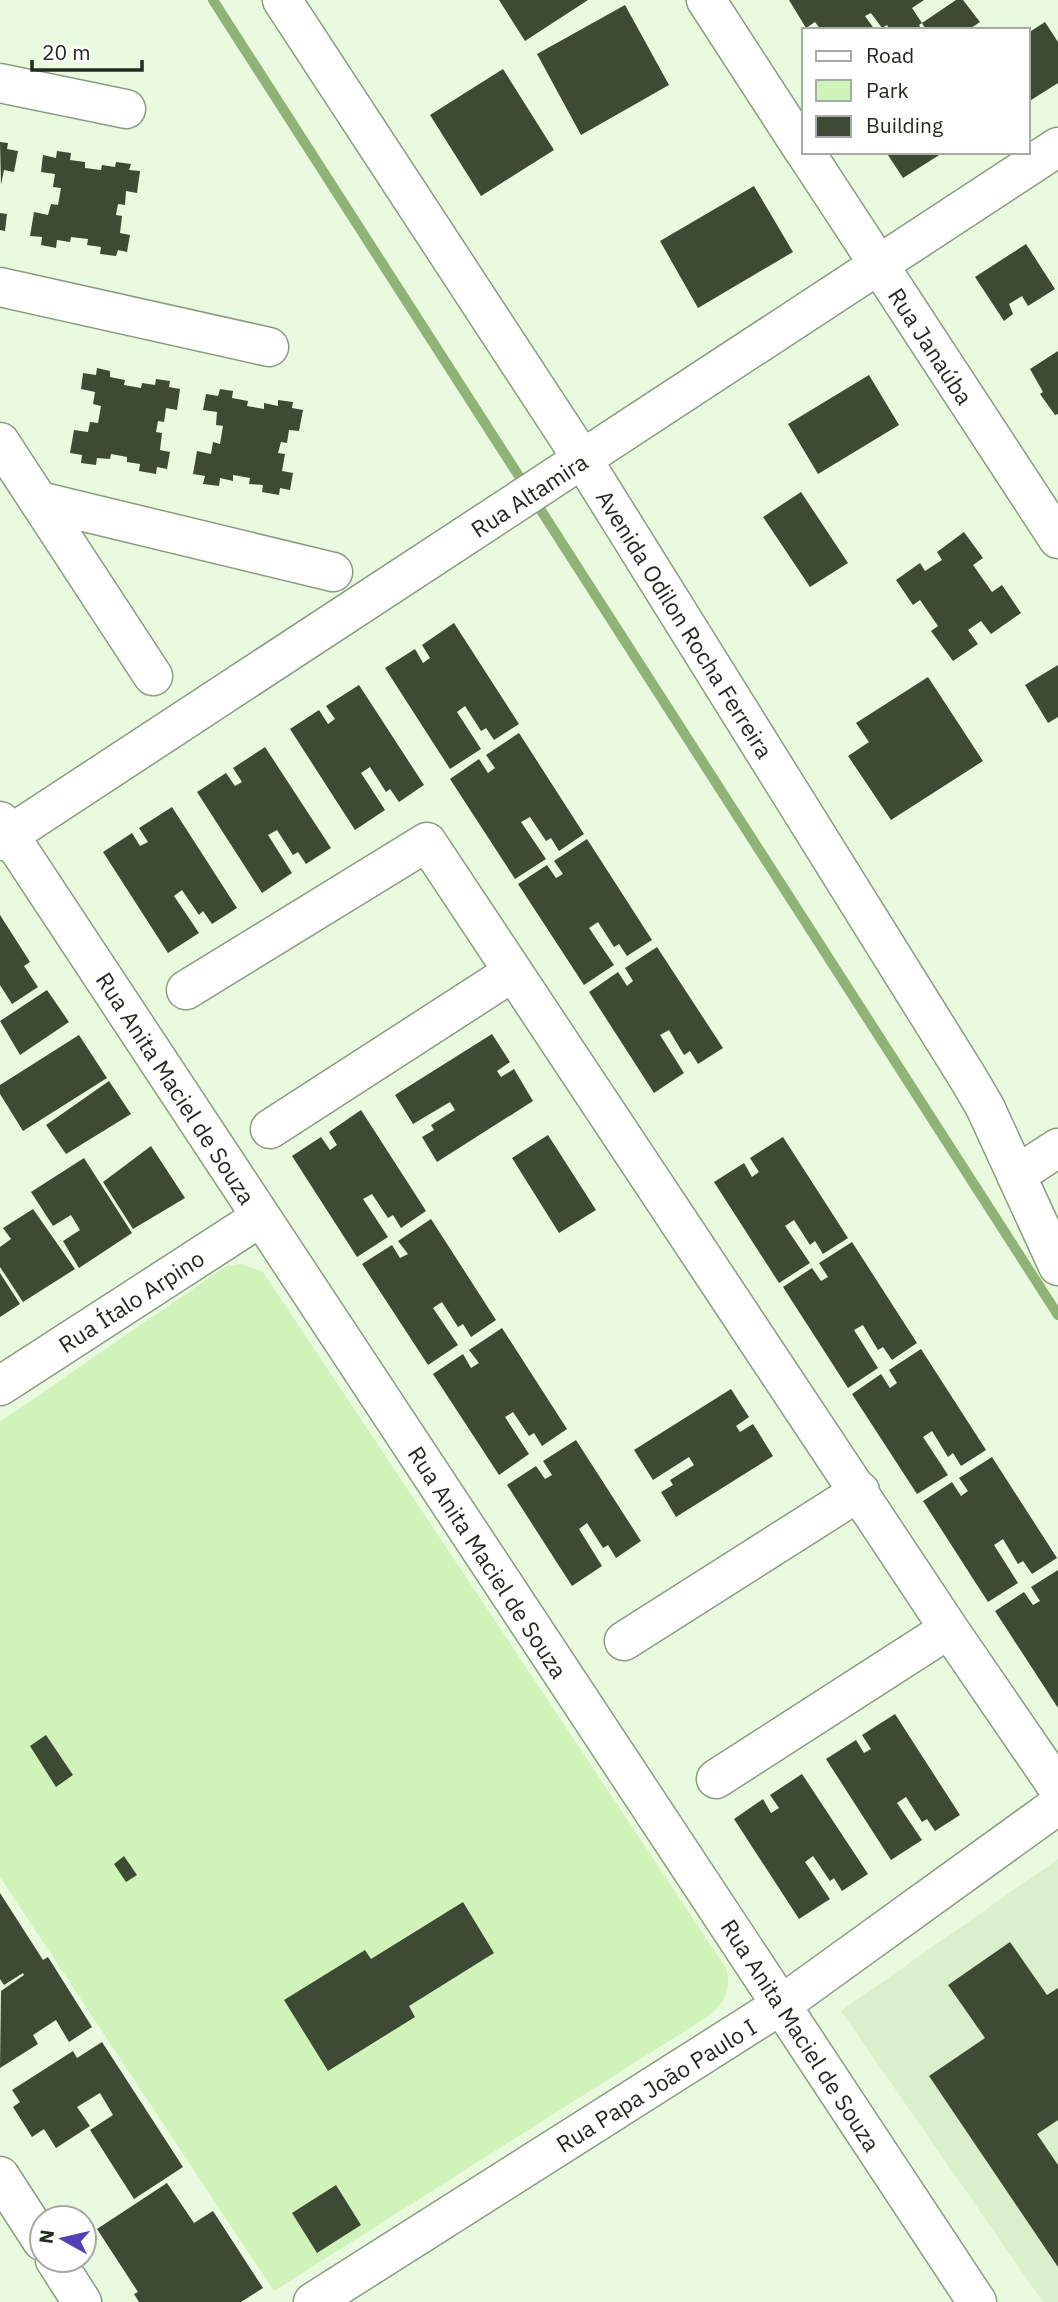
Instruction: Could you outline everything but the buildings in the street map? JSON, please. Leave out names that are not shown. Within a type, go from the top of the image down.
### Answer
[{"type":"street","name":"Avenida Odilon Rocha Ferreira","points":[[282,0],[583,460],[968,1078],[1058,1266]]},
{"type":"street","name":"Rua Janaúba","points":[[706,0],[802,146]]},
{"type":"street","points":[[0,83],[126,109]]},
{"type":"street","name":"Rua Altamira","points":[[3,833],[583,460],[1058,147]]},
{"type":"street","name":"Rua Janaúba","points":[[807,154],[1058,539]]},
{"type":"street","points":[[0,287],[269,347]]},
{"type":"street","points":[[0,442],[153,676]]},
{"type":"street","points":[[39,501],[332,572]]},
{"type":"street","name":"Rua Anita Maciel de Souza","points":[[3,833],[261,1217],[977,2302]]},
{"type":"street","points":[[186,990],[427,842],[860,1491],[949,1629],[1058,1788]]},
{"type":"street","points":[[270,1129],[513,972]]},
{"type":"street","points":[[1016,1175],[1058,1148]]},
{"type":"street","name":"Rua Ítalo Arpino","points":[[0,1386],[261,1217]]},
{"type":"street","points":[[624,1641],[860,1491]]},
{"type":"street","points":[[716,1779],[949,1629]]},
{"type":"street","name":"Rua Papa João Paulo I","points":[[313,2302],[781,2005],[1058,1805]]},
{"type":"street","points":[[0,2176],[28,2219]]},
{"type":"street","points":[[64,2274],[82,2302]]},
{"type":"shaded area","points":[[1058,1859],[1058,2302],[1043,2302],[841,2011]]},
{"type":"green space","points":[[242,1264],[263,1272],[726,1968],[728,1982],[724,1999],[710,2015],[274,2291],[0,1877],[0,1422],[226,1266]]},
{"type":"waterway","points":[[213,0],[1058,1315]]}]
